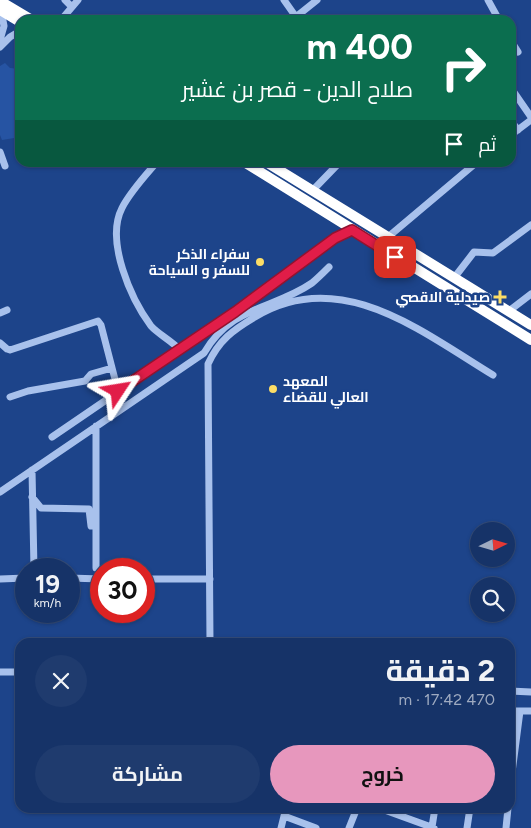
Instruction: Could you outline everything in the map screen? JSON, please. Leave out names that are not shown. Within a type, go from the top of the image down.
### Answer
[{"type":"highway","points":[[0,1],[24,15]]},
{"type":"highway","points":[[0,10],[15,19]]},
{"type":"highway","points":[[252,167],[531,340]]},
{"type":"highway","points":[[280,167],[312,191],[351,216],[531,325]]},
{"type":"highway","points":[[349,228],[353,223],[351,216]]},
{"type":"highway","points":[[378,246],[376,238],[386,236]]},
{"type":"street","points":[[65,0],[72,7]]},
{"type":"street","points":[[65,15],[78,0]]},
{"type":"street","points":[[284,0],[292,15]]},
{"type":"street","points":[[298,15],[317,0]]},
{"type":"street","points":[[488,0],[496,15]]},
{"type":"street","points":[[0,10],[4,26],[0,40]]},
{"type":"street","points":[[0,47],[15,34]]},
{"type":"street","points":[[516,96],[531,118],[516,131]]},
{"type":"street","points":[[0,152],[5,166]]},
{"type":"street","points":[[153,167],[122,207],[117,238],[131,295],[153,328],[172,341],[180,350]]},
{"type":"street","points":[[312,191],[335,167]]},
{"type":"street","points":[[386,236],[471,167]]},
{"type":"street","points":[[454,278],[474,252],[493,253],[531,225]]},
{"type":"street","points":[[52,437],[180,350],[349,228]]},
{"type":"street","points":[[0,492],[204,353],[216,334],[252,310],[312,283],[330,267]]},
{"type":"street","points":[[509,312],[531,294]]},
{"type":"street","points":[[210,638],[208,364],[216,346],[243,324],[268,309],[295,301],[322,298],[353,301],[387,312],[493,375]]},
{"type":"street","points":[[0,353],[98,321],[101,325],[118,391]]},
{"type":"street","points":[[0,343],[7,350],[10,350]]},
{"type":"street","points":[[10,397],[28,390],[85,381],[91,374],[112,368]]},
{"type":"street","points":[[96,426],[99,558]]},
{"type":"street","points":[[32,470],[34,558]]},
{"type":"street","points":[[32,497],[41,508],[89,510],[92,558]]},
{"type":"street","points":[[0,579],[15,578]]},
{"type":"street","points":[[155,579],[210,579]]},
{"type":"street","points":[[0,672],[15,672]]},
{"type":"street","points":[[515,691],[531,692]]},
{"type":"street","points":[[515,711],[531,711]]},
{"type":"street","points":[[515,750],[520,711]]},
{"type":"street","points":[[281,828],[285,813]]},
{"type":"street","points":[[349,828],[355,813]]},
{"type":"street","points":[[392,813],[433,828],[434,813]]},
{"type":"street","points":[[467,828],[469,813]]},
{"type":"street","points":[[506,828],[508,813]]},
{"type":"street","points":[[284,816],[316,828]]},
{"type":"shaded area","points":[[5,63],[10,68],[15,68],[15,138],[2,140],[0,135],[0,66]]},
{"type":"place","name":"سفراء الذكر للسفر و السياحة","points":[[260,262]]},
{"type":"place","name":"صيدلية الاقصي","points":[[500,297]]},
{"type":"place","name":"المعهد العالي للقضاء","points":[[273,389]]},
{"type":"route","points":[[118,391],[235,312],[339,236],[352,230],[395,257]]}]
